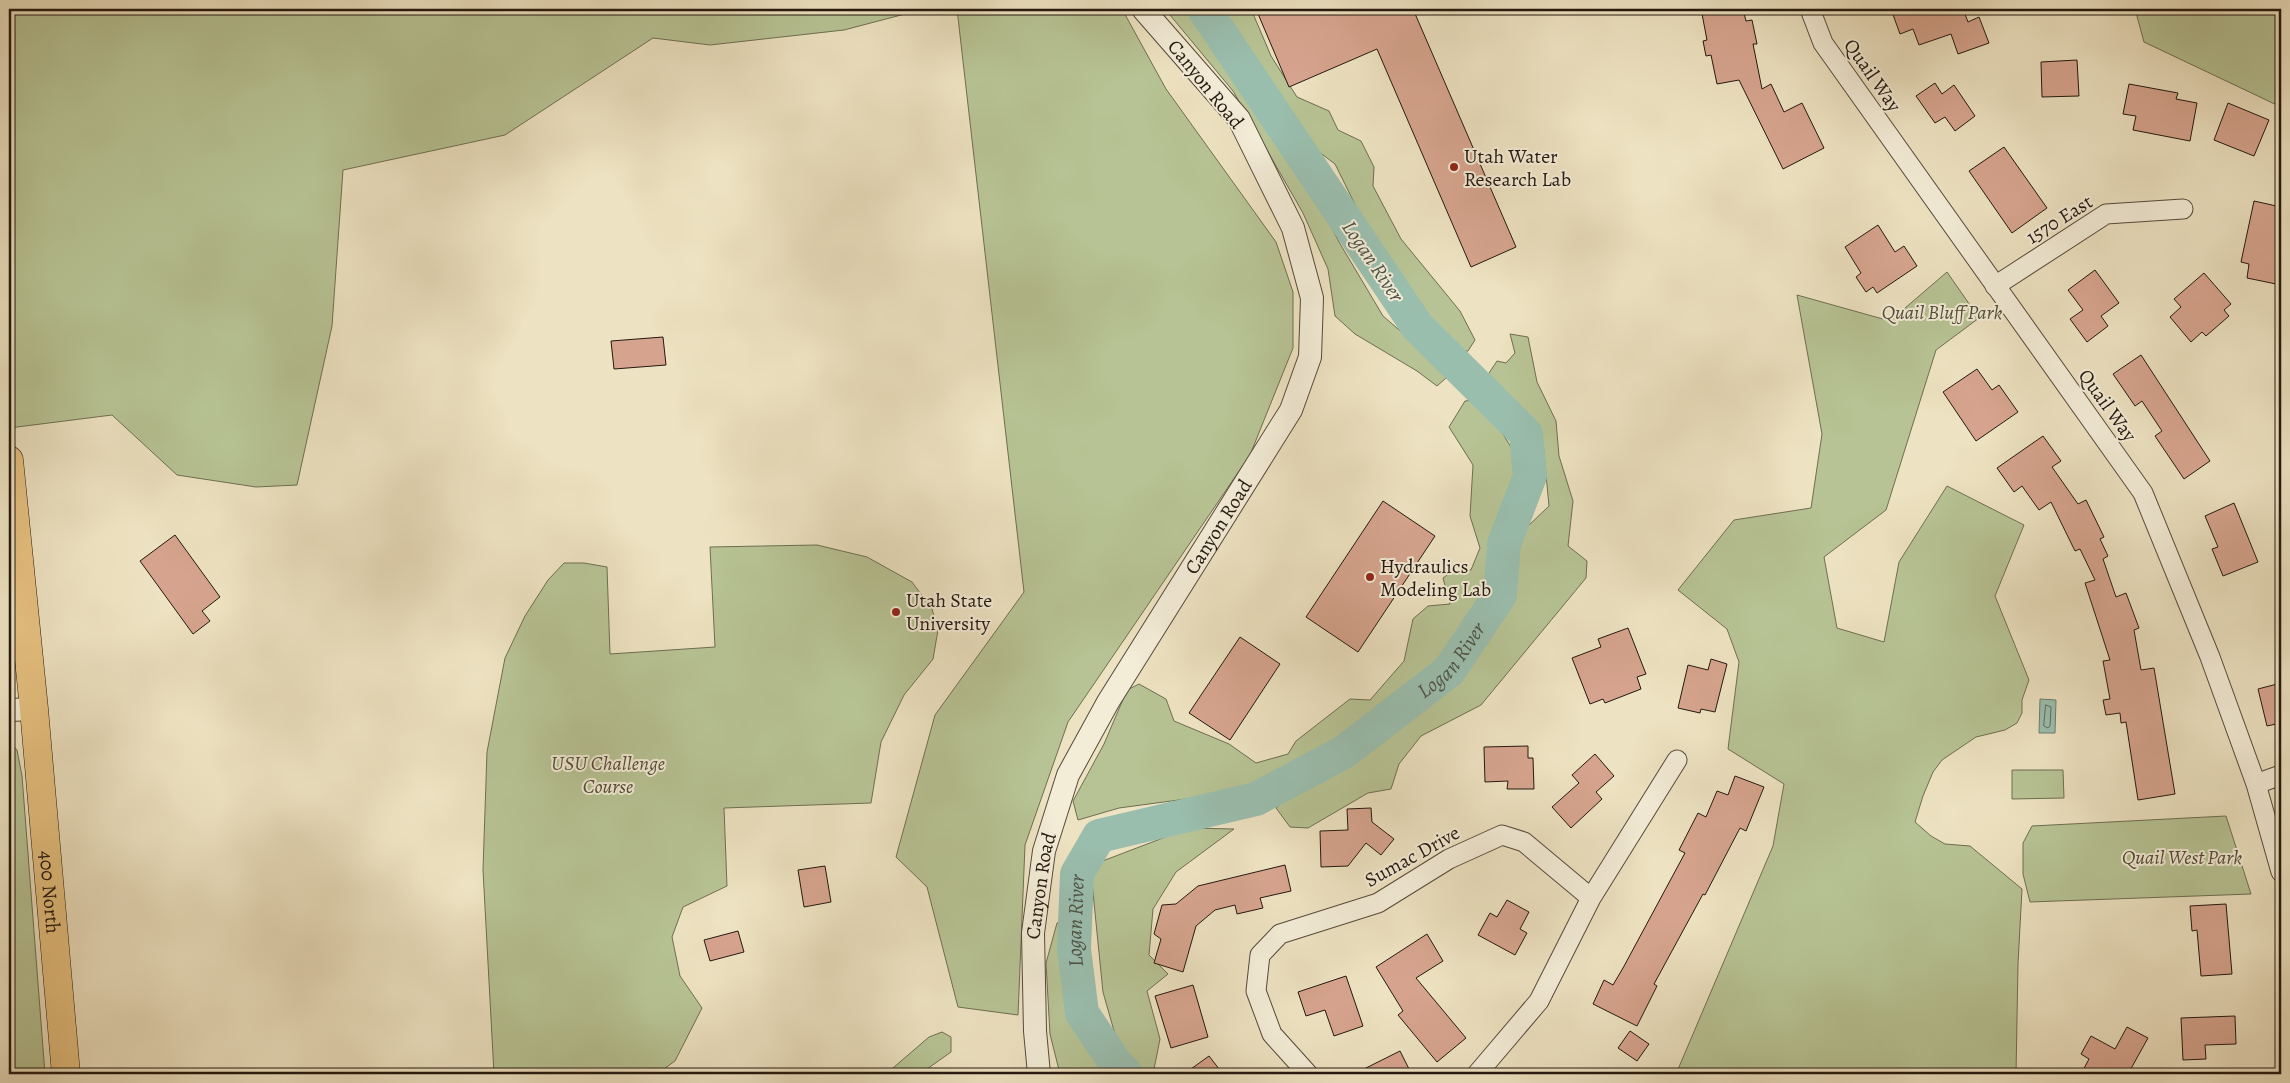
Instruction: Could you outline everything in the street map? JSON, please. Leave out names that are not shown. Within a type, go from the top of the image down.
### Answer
[{"type":"main road","name":"400 North","points":[[9,460],[22,710],[66,1074]]},
{"type":"street","name":"Canyon Road","points":[[1039,1074],[1033,933],[1044,851],[1068,776],[1108,702],[1291,410],[1310,357],[1312,298],[1293,228],[1239,119],[1143,9]]},
{"type":"street","name":"Quail Way","points":[[1810,9],[1823,43],[2143,493],[2210,657],[2256,784],[2281,872]]},
{"type":"street","name":"1570 East","points":[[1995,286],[2106,214],[2183,209]]},
{"type":"street","points":[[1477,1074],[1539,1001],[1591,898],[1677,760]]},
{"type":"street","points":[[2256,784],[2281,775]]},
{"type":"street","name":"Sumac Drive","points":[[1308,1074],[1272,1034],[1256,992],[1260,955],[1280,934],[1378,903],[1449,859],[1502,835],[1524,842],[1591,898]]},
{"type":"green space","points":[[9,9],[924,9],[844,30],[710,45],[653,38],[505,135],[343,170],[332,326],[297,485],[256,487],[177,475],[112,415],[9,428]]},
{"type":"green space","points":[[957,9],[1122,9],[1166,89],[1276,242],[1293,292],[1293,348],[1250,455],[1068,722],[1025,845],[1018,1015],[958,1007],[927,887],[896,857],[935,715],[1024,592]]},
{"type":"green space","points":[[1165,9],[1251,9],[1271,56],[1297,97],[1329,111],[1338,130],[1361,141],[1374,167],[1373,186],[1401,239],[1460,311],[1475,340],[1468,351],[1455,353],[1424,328],[1387,269],[1335,164],[1299,137],[1247,52],[1221,25],[1212,34],[1234,72],[1291,148],[1339,242],[1383,316],[1441,366],[1446,378],[1437,386],[1417,371],[1355,334],[1335,316],[1328,269],[1303,213],[1233,91]]},
{"type":"green space","points":[[2135,9],[2281,9],[2281,107],[2144,42]]},
{"type":"green space","name":"Quail Bluff Park","points":[[1947,272],[1979,318],[1936,350],[1886,510],[1824,557],[1837,628],[1884,642],[1899,562],[1947,486],[2024,525],[1995,596],[2029,680],[2022,700],[2022,713],[2017,723],[2005,730],[1976,737],[1942,760],[1933,772],[1915,822],[1931,836],[1945,844],[1970,846],[2022,889],[2018,964],[2016,1074],[1676,1074],[1773,846],[1784,784],[1728,749],[1739,662],[1727,629],[1678,590],[1734,520],[1811,508],[1822,434],[1797,295],[1890,321]]},
{"type":"green space","points":[[1510,334],[1528,337],[1537,382],[1556,421],[1559,456],[1573,501],[1568,546],[1587,561],[1586,578],[1481,705],[1421,736],[1399,764],[1391,789],[1368,793],[1308,828],[1290,827],[1276,808],[1311,777],[1268,788],[1119,808],[1078,820],[1073,801],[1104,744],[1127,690],[1139,684],[1166,699],[1174,721],[1229,744],[1256,763],[1288,754],[1296,741],[1350,699],[1370,700],[1404,661],[1413,619],[1428,606],[1450,604],[1443,578],[1453,571],[1471,570],[1480,548],[1470,516],[1473,465],[1449,427],[1465,401],[1475,400],[1492,416],[1517,457],[1521,486],[1493,563],[1495,575],[1511,572],[1527,527],[1549,506],[1543,443],[1522,408],[1487,376],[1497,361],[1506,363],[1515,353]]},
{"type":"green space","name":"USU Challenge Course","points":[[817,545],[867,557],[912,582],[932,609],[938,630],[933,659],[904,695],[881,742],[871,803],[724,808],[727,886],[683,907],[672,937],[680,976],[702,1008],[675,1061],[657,1074],[494,1074],[483,870],[487,752],[505,658],[525,616],[548,580],[564,563],[584,563],[607,567],[610,654],[715,647],[710,547]]},
{"type":"green space","points":[[9,613],[13,674],[9,677]]},
{"type":"green space","points":[[9,741],[17,750],[22,776],[45,1074],[9,1074]]},
{"type":"green space","points":[[2012,770],[2063,770],[2064,798],[2012,799]]},
{"type":"green space","name":"Quail West Park","points":[[2226,816],[2251,894],[2030,902],[2023,874],[2023,843],[2032,826]]},
{"type":"green space","points":[[1189,828],[1234,829],[1176,872],[1153,909],[1149,955],[1168,974],[1147,991],[1160,1039],[1153,1074],[1060,1074],[1050,1034],[1046,963],[1057,923],[1065,920],[1071,929],[1070,963],[1079,1034],[1109,1043],[1116,1038],[1103,992],[1091,873],[1100,862]]},
{"type":"green space","points":[[942,1032],[951,1037],[951,1052],[920,1074],[886,1074],[929,1037]]},
{"type":"water","points":[[2040,699],[2056,700],[2055,733],[2039,733]]},
{"type":"building","name":"Utah Water Research Lab","points":[[1256,9],[1413,9],[1516,247],[1471,267],[1377,49],[1289,87]]},
{"type":"building","points":[[1726,9],[1743,9],[1746,21],[1752,20],[1757,44],[1753,44],[1762,89],[1771,84],[1784,112],[1802,103],[1824,148],[1783,169],[1739,80],[1717,84],[1711,55],[1706,56],[1703,41],[1707,40],[1702,14]]},
{"type":"building","points":[[1891,9],[1963,9],[1968,22],[1979,17],[1989,43],[1958,54],[1951,34],[1919,45],[1913,29],[1900,34]]},
{"type":"building","points":[[2077,60],[2079,96],[2042,97],[2041,62]]},
{"type":"building","points":[[1935,83],[1942,94],[1954,85],[1975,116],[1955,131],[1945,117],[1935,123],[1916,96]]},
{"type":"building","points":[[2129,84],[2178,93],[2176,99],[2197,103],[2190,141],[2133,130],[2136,116],[2123,114]]},
{"type":"building","points":[[2228,103],[2269,120],[2254,156],[2214,140]]},
{"type":"building","points":[[2004,147],[2047,208],[2012,233],[1969,171]]},
{"type":"building","points":[[2254,201],[2281,207],[2281,285],[2247,278],[2249,264],[2241,262]]},
{"type":"building","points":[[1878,225],[1895,252],[1904,246],[1917,266],[1877,293],[1873,287],[1866,292],[1856,277],[1861,273],[1845,247]]},
{"type":"building","points":[[2095,270],[2119,303],[2101,316],[2108,326],[2087,342],[2070,319],[2083,310],[2068,290]]},
{"type":"building","points":[[2204,273],[2231,304],[2224,310],[2229,316],[2206,336],[2202,332],[2191,342],[2170,317],[2181,307],[2174,299]]},
{"type":"building","points":[[663,337],[666,365],[614,369],[611,341]]},
{"type":"building","points":[[2141,355],[2210,461],[2184,479],[2155,436],[2162,431],[2142,401],[2135,406],[2113,374]]},
{"type":"building","points":[[1977,369],[1992,390],[1999,385],[2018,412],[1976,441],[1943,392]]},
{"type":"building","points":[[2043,436],[2061,461],[2052,467],[2078,504],[2086,500],[2104,537],[2100,539],[2108,556],[2103,559],[2116,597],[2126,593],[2139,628],[2134,630],[2141,670],[2154,668],[2175,794],[2138,800],[2126,722],[2121,723],[2120,713],[2106,715],[2103,700],[2110,699],[2103,661],[2110,660],[2085,583],[2095,580],[2080,549],[2075,551],[2051,502],[2039,510],[2022,486],[2014,492],[1997,468]]},
{"type":"building","name":"Hydraulics Modeling Lab","points":[[1383,501],[1435,536],[1358,652],[1306,617]]},
{"type":"building","points":[[2234,503],[2258,562],[2223,576],[2212,549],[2218,547],[2205,516]]},
{"type":"building","points":[[175,535],[220,597],[202,611],[210,621],[193,634],[140,561]]},
{"type":"building","points":[[1628,628],[1646,674],[1637,677],[1641,689],[1605,703],[1603,699],[1590,704],[1572,658],[1601,647],[1598,639]]},
{"type":"building","points":[[1240,637],[1280,664],[1230,740],[1189,713]]},
{"type":"building","points":[[1711,659],[1727,664],[1715,712],[1701,709],[1700,713],[1678,708],[1688,665],[1708,670]]},
{"type":"building","points":[[2281,683],[2281,723],[2267,726],[2258,689]]},
{"type":"building","points":[[1528,746],[1528,758],[1533,758],[1534,789],[1507,789],[1508,781],[1485,782],[1484,747]]},
{"type":"building","points":[[1595,754],[1614,776],[1596,792],[1602,799],[1571,828],[1552,807],[1579,783],[1572,775]]},
{"type":"building","points":[[1735,776],[1764,787],[1746,831],[1740,828],[1705,895],[1703,894],[1654,984],[1657,986],[1637,1026],[1593,1004],[1604,980],[1613,985],[1623,968],[1685,853],[1679,850],[1698,813],[1706,817],[1717,791],[1728,795]]},
{"type":"building","points":[[1371,808],[1372,822],[1394,839],[1381,855],[1366,843],[1348,866],[1321,867],[1320,831],[1348,830],[1347,809]]},
{"type":"building","points":[[1285,865],[1291,891],[1260,898],[1263,908],[1237,914],[1235,905],[1215,910],[1196,926],[1183,972],[1154,963],[1161,939],[1154,934],[1162,905],[1176,904],[1198,886]]},
{"type":"building","points":[[825,866],[831,902],[804,907],[798,870]]},
{"type":"building","points":[[1507,900],[1529,912],[1520,929],[1527,933],[1515,955],[1478,935],[1490,913],[1497,917]]},
{"type":"building","points":[[2226,904],[2232,974],[2201,976],[2197,930],[2192,931],[2190,906]]},
{"type":"building","points":[[738,931],[744,952],[710,961],[704,940]]},
{"type":"building","points":[[1427,934],[1443,961],[1416,978],[1466,1038],[1437,1062],[1398,1015],[1403,1011],[1376,967]]},
{"type":"building","points":[[1346,976],[1363,1026],[1334,1036],[1325,1010],[1306,1016],[1298,992]]},
{"type":"building","points":[[1193,985],[1208,1037],[1171,1048],[1155,996]]},
{"type":"building","points":[[2235,1016],[2236,1044],[2205,1045],[2206,1059],[2183,1060],[2181,1018]]},
{"type":"building","points":[[2127,1027],[2148,1038],[2128,1074],[2081,1074],[2089,1059],[2081,1054],[2091,1036],[2115,1049]]},
{"type":"building","points":[[1630,1031],[1649,1044],[1637,1061],[1618,1048]]},
{"type":"building","points":[[1400,1051],[1409,1069],[1399,1074],[1354,1074]]},
{"type":"building","points":[[1209,1056],[1223,1074],[1184,1074]]},
{"type":"waterway","name":"Logan River","points":[[1126,1074],[1114,1061],[1082,1013],[1074,949],[1077,874],[1099,836],[1256,799],[1344,752],[1449,671],[1500,595],[1504,544],[1530,476],[1526,434],[1417,326],[1204,9]]},
{"type":"place","name":"Utah Water Research Lab","points":[[1454,167]]},
{"type":"place","name":"Hydraulics Modeling Lab","points":[[1370,577]]},
{"type":"place","name":"Utah State University","points":[[896,612]]}]
